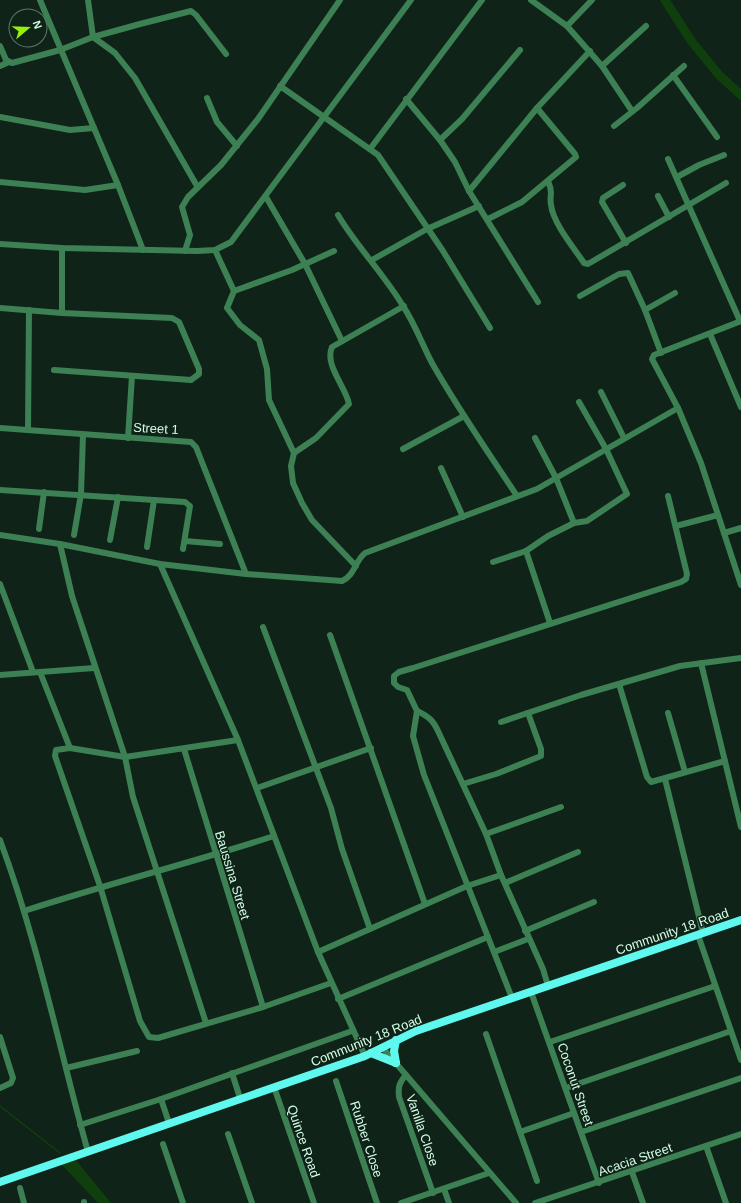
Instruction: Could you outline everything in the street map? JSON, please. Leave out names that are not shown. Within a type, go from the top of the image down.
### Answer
[{"type":"main road","name":"Community 18 Road","points":[[0,1182],[368,1055],[396,1040],[512,998],[741,920]]},
{"type":"main road","points":[[368,1055],[396,1063],[394,1051],[396,1040]]},
{"type":"street","points":[[40,0],[118,185],[143,250]]},
{"type":"street","points":[[88,0],[93,37],[115,53],[135,78],[197,186]]},
{"type":"street","points":[[185,251],[190,235],[182,207],[188,197],[237,146],[340,0]]},
{"type":"street","points":[[0,244],[62,248],[185,251],[215,250],[231,242],[411,0]]},
{"type":"street","points":[[370,148],[482,0]]},
{"type":"street","points":[[531,0],[567,26],[590,51],[602,66],[632,111]]},
{"type":"street","points":[[567,26],[592,0]]},
{"type":"street","points":[[0,66],[9,62],[60,50],[93,37],[190,11],[196,15],[226,54]]},
{"type":"street","points":[[602,66],[646,26]]},
{"type":"street","points":[[0,46],[9,62]]},
{"type":"street","points":[[440,140],[462,119],[520,50]]},
{"type":"street","points":[[469,191],[537,108],[590,51]]},
{"type":"street","points":[[614,126],[684,66]]},
{"type":"street","points":[[673,75],[717,137]]},
{"type":"street","points":[[280,86],[378,155],[443,251],[490,328]]},
{"type":"street","points":[[207,98],[217,122],[237,146]]},
{"type":"street","points":[[406,99],[440,140],[455,162],[469,191],[538,302]]},
{"type":"street","points":[[488,220],[522,202],[576,156],[537,108]]},
{"type":"street","points":[[0,117],[70,130],[94,128]]},
{"type":"street","points":[[677,177],[699,165],[724,155]]},
{"type":"street","points":[[668,159],[741,321],[654,355],[652,359],[678,408],[701,463],[741,585]]},
{"type":"street","points":[[548,181],[552,189],[551,205],[558,223],[584,263],[588,264],[726,183]]},
{"type":"street","points":[[0,182],[84,190],[118,185]]},
{"type":"street","points":[[623,185],[603,198],[602,202],[626,243]]},
{"type":"street","points":[[266,196],[305,264],[342,341]]},
{"type":"street","points":[[658,196],[669,217]]},
{"type":"street","points":[[372,260],[393,250],[427,229],[479,206]]},
{"type":"street","points":[[338,215],[352,238],[372,260],[404,306],[432,362],[464,416],[517,496]]},
{"type":"street","points":[[62,248],[62,313]]},
{"type":"street","points":[[215,250],[234,292]]},
{"type":"street","points":[[334,251],[252,286],[234,292],[227,308],[240,325],[258,340],[267,369],[269,400],[294,453],[291,466],[293,483],[302,503],[312,520],[356,566]]},
{"type":"street","points":[[580,296],[619,274],[626,272],[630,276],[645,310],[661,353]]},
{"type":"street","points":[[645,310],[675,293]]},
{"type":"street","points":[[294,453],[316,438],[349,404],[332,365],[330,352],[332,348],[404,306]]},
{"type":"street","points":[[0,308],[62,313],[172,318],[176,320],[199,369],[197,377],[191,380],[54,370]]},
{"type":"street","points":[[28,430],[29,310]]},
{"type":"street","points":[[710,334],[741,407]]},
{"type":"street","points":[[128,438],[132,376]]},
{"type":"street","points":[[601,392],[624,438]]},
{"type":"street","points":[[493,562],[526,551],[548,536],[574,523],[587,521],[596,517],[627,494],[606,449],[579,402]]},
{"type":"street","points":[[0,535],[60,544],[160,564],[246,574],[342,581],[348,578],[365,553],[517,496],[556,478],[678,408]]},
{"type":"street","points":[[403,449],[464,416]]},
{"type":"street","name":"Street 1","points":[[0,428],[188,441],[194,444],[246,574]]},
{"type":"street","points":[[74,535],[80,494],[84,435]]},
{"type":"street","points":[[535,438],[556,478],[574,523]]},
{"type":"street","points":[[441,468],[463,517]]},
{"type":"street","points":[[0,490],[80,494],[188,503],[190,506],[183,549]]},
{"type":"street","points":[[39,529],[44,492]]},
{"type":"street","points":[[512,998],[467,886],[417,754],[414,736],[417,712],[407,690],[398,687],[394,683],[394,676],[399,672],[681,582],[686,579],[687,574],[668,496]]},
{"type":"street","points":[[110,540],[118,497]]},
{"type":"street","points":[[147,547],[154,500]]},
{"type":"street","points":[[676,526],[718,515]]},
{"type":"street","points":[[724,533],[741,528]]},
{"type":"street","points":[[185,541],[220,544]]},
{"type":"street","points":[[60,544],[72,596],[94,668],[125,757],[133,797],[206,1024]]},
{"type":"street","points":[[526,551],[550,623]]},
{"type":"street","points":[[160,564],[238,740],[331,983],[352,1032],[368,1055]]},
{"type":"street","points":[[0,584],[33,672]]},
{"type":"street","points":[[263,627],[315,766],[370,929]]},
{"type":"street","points":[[330,635],[425,904]]},
{"type":"street","points":[[501,722],[680,666],[741,658]]},
{"type":"street","points":[[701,663],[741,827]]},
{"type":"street","points":[[0,675],[94,668]]},
{"type":"street","points":[[40,672],[70,748]]},
{"type":"street","points":[[619,684],[648,780],[654,782],[725,761]]},
{"type":"street","points":[[417,712],[426,715],[433,721],[486,834],[501,875],[528,939],[543,969],[548,986]]},
{"type":"street","points":[[463,784],[496,774],[541,756],[541,749],[528,713]]},
{"type":"street","points":[[668,713],[685,772]]},
{"type":"street","points":[[238,740],[125,757],[70,748],[56,750],[55,756],[100,886],[140,1021],[146,1034],[153,1038],[158,1038],[263,1007],[331,983]]},
{"type":"street","points":[[257,788],[315,766],[371,748]]},
{"type":"street","name":"Baussina Street","points":[[184,749],[263,1007]]},
{"type":"street","points":[[665,779],[701,934],[715,986],[741,1058]]},
{"type":"street","points":[[486,834],[561,807]]},
{"type":"street","points":[[24,911],[100,886],[216,855],[274,836]]},
{"type":"street","points":[[0,840],[2,854],[24,911],[51,1005],[88,1152]]},
{"type":"street","points":[[504,882],[578,852]]},
{"type":"street","points":[[318,952],[467,886],[501,875]]},
{"type":"street","points":[[525,931],[594,902]]},
{"type":"street","points":[[338,999],[488,937]]},
{"type":"street","points":[[494,952],[528,939]]},
{"type":"street","points":[[550,1042],[715,986]]},
{"type":"street","name":"Coconut Street","points":[[531,992],[599,1183]]},
{"type":"street","points":[[566,1088],[731,1031]]},
{"type":"street","points":[[80,1125],[161,1099],[352,1032]]},
{"type":"street","points":[[486,1034],[537,1181]]},
{"type":"street","points":[[0,1037],[13,1078],[11,1083],[0,1088]]},
{"type":"street","points":[[382,1047],[516,1203]]},
{"type":"street","points":[[66,1068],[138,1051]]},
{"type":"street","points":[[232,1074],[240,1098]]},
{"type":"street","name":"Vanilla Close","points":[[406,1075],[400,1082],[399,1097],[433,1193]]},
{"type":"street","points":[[581,1132],[741,1078]]},
{"type":"street","name":"Rubber Close","points":[[336,1081],[376,1203]]},
{"type":"street","name":"Quince Road","points":[[274,1087],[314,1203]]},
{"type":"street","points":[[161,1099],[169,1123]]},
{"type":"street","points":[[520,1132],[574,1113]]},
{"type":"street","points":[[228,1134],[252,1203]]},
{"type":"street","name":"Acacia Street","points":[[535,1203],[632,1172],[741,1134]]},
{"type":"street","points":[[163,1144],[183,1203]]},
{"type":"street","points":[[706,1146],[726,1203]]},
{"type":"street","points":[[632,1172],[643,1203]]},
{"type":"street","points":[[401,1203],[489,1173]]},
{"type":"street","points":[[20,1188],[24,1203]]},
{"type":"street","points":[[444,1189],[449,1203]]},
{"type":"shaded area","points":[[75,1159],[111,1203],[98,1203],[61,1164]]},
{"type":"waterway","points":[[665,0],[692,42],[719,75],[741,95]]},
{"type":"waterway","points":[[0,1106],[60,1153]]}]
